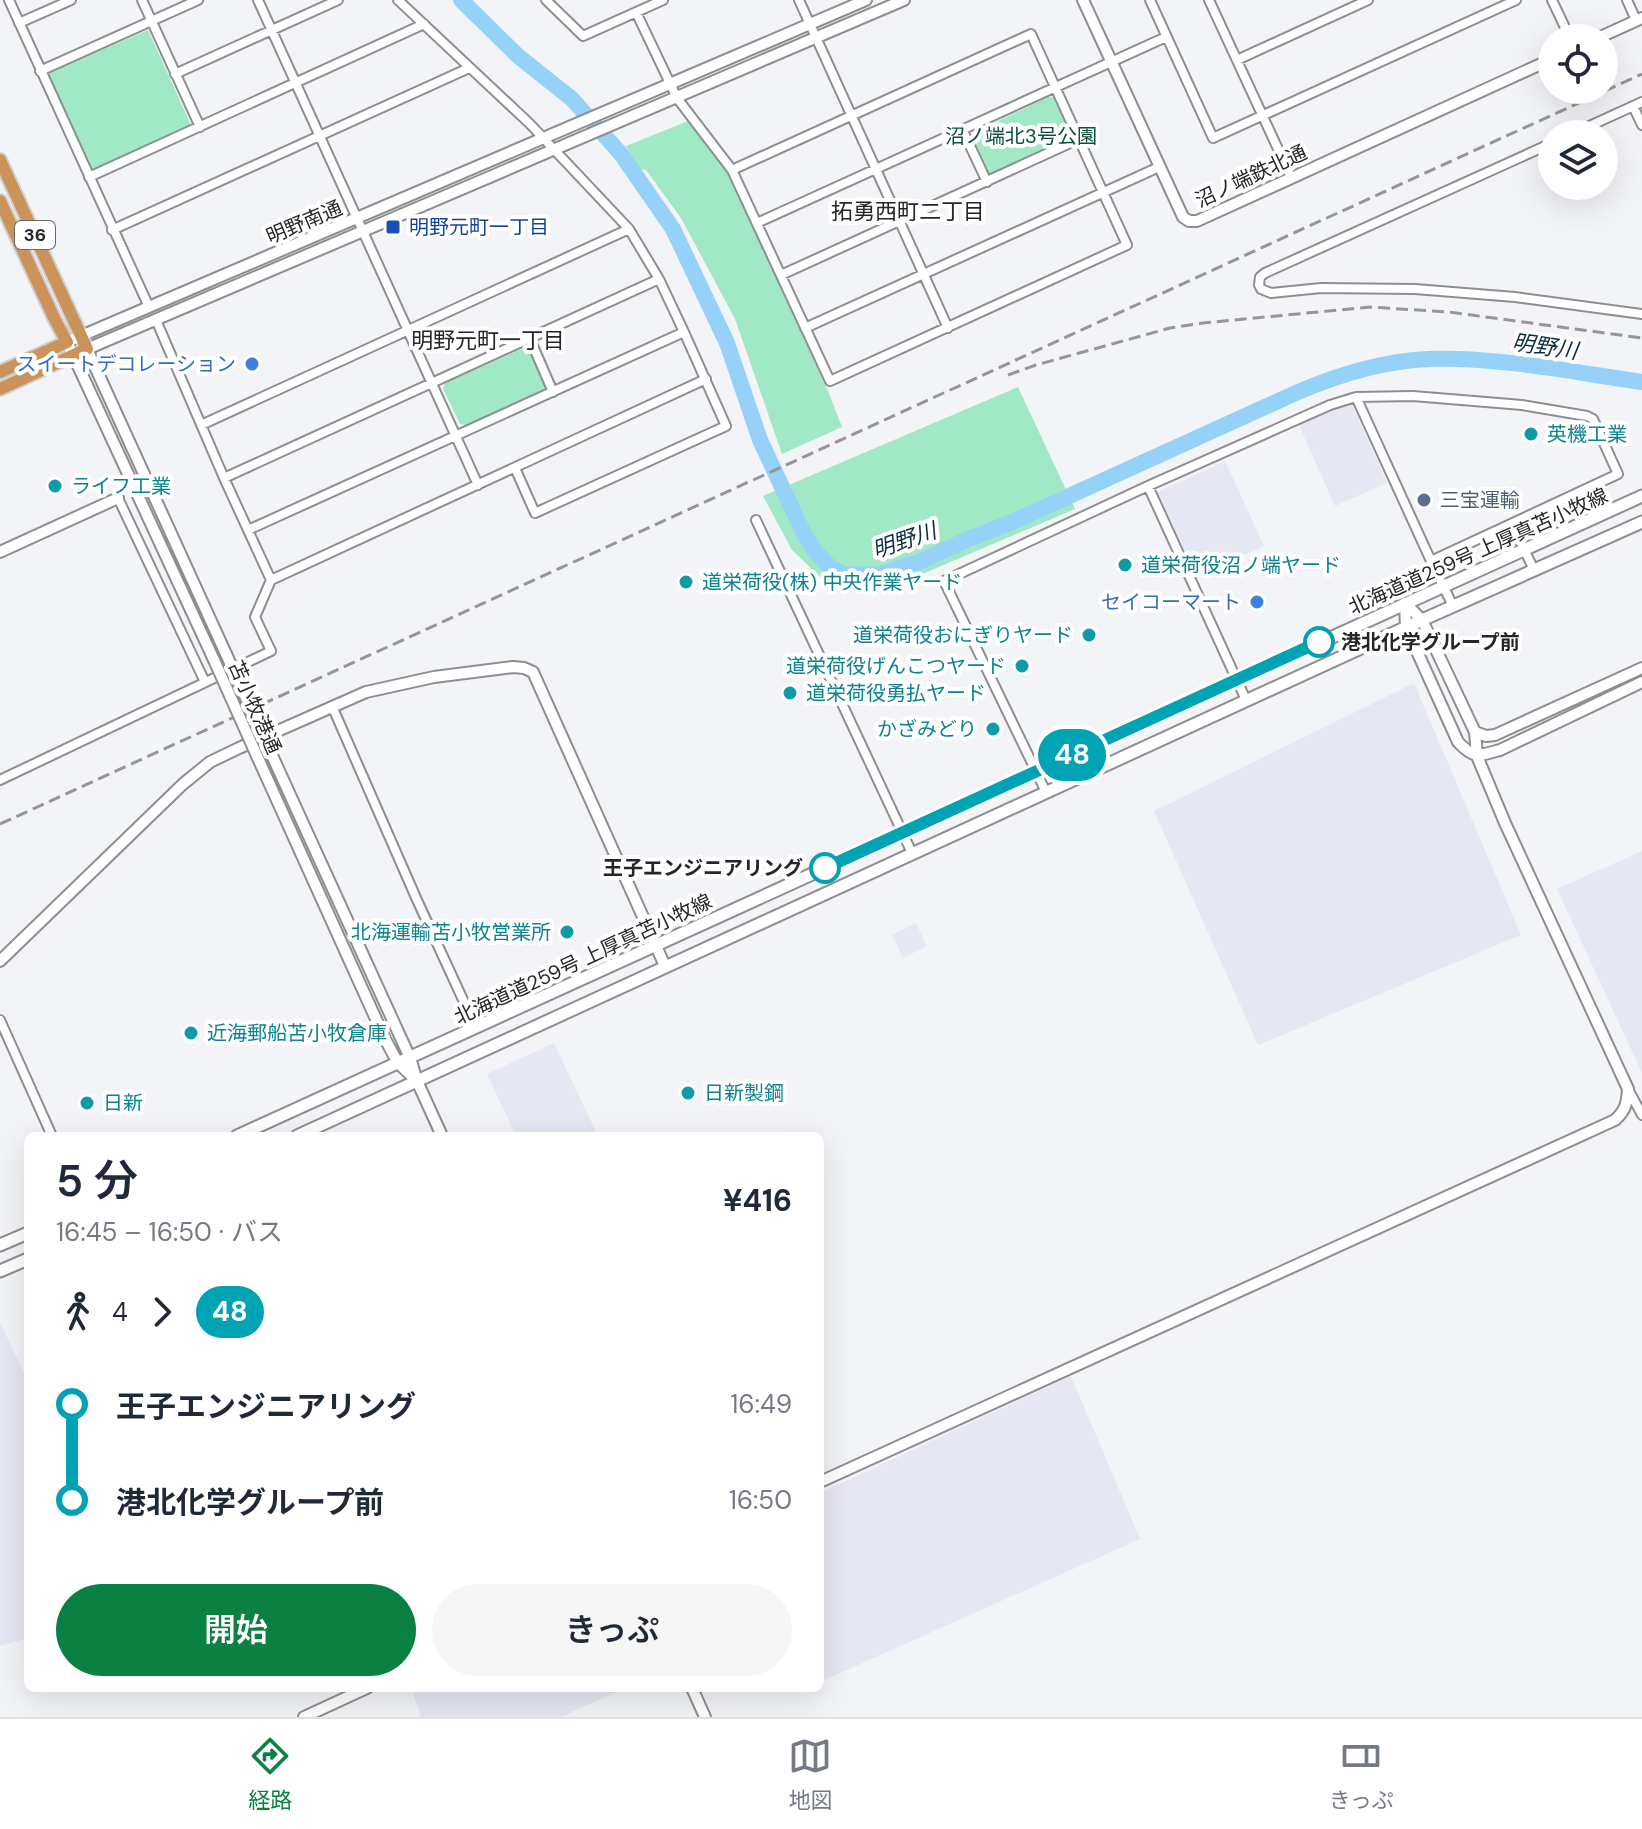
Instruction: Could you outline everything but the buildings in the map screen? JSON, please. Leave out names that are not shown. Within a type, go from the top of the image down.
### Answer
[{"type":"highway","name":"36","points":[[0,160],[87,349]]},
{"type":"highway","name":"36","points":[[0,201],[67,342]]},
{"type":"highway","points":[[0,372],[67,342]]},
{"type":"highway","points":[[0,389],[87,349]]},
{"type":"main road","name":"北海道道259号 上厚真苫小牧線","points":[[246,1132],[1642,496]]},
{"type":"main road","name":"北海道道259号 上厚真苫小牧線","points":[[306,1132],[1246,700],[1642,522]]},
{"type":"main road","points":[[0,1245],[24,1235]]},
{"type":"main road","points":[[0,1271],[24,1261]]},
{"type":"street","points":[[9,0],[149,307]]},
{"type":"street","points":[[19,23],[71,0]]},
{"type":"street","points":[[142,0],[200,127]]},
{"type":"street","points":[[40,71],[198,0]]},
{"type":"street","points":[[258,0],[478,485]]},
{"type":"street","points":[[175,74],[338,0]]},
{"type":"street","points":[[398,0],[543,138],[629,229],[659,279],[726,426],[535,513],[515,468]]},
{"type":"street","points":[[546,0],[583,36],[663,0]]},
{"type":"street","points":[[799,0],[948,328]]},
{"type":"street","points":[[670,85],[866,0]]},
{"type":"street","points":[[677,98],[904,0]]},
{"type":"street","name":"沼ノ端鉄北通","points":[[1083,0],[1159,167],[1183,217],[1189,221],[1197,221],[1538,65]]},
{"type":"street","points":[[1150,0],[1213,138],[1516,0]]},
{"type":"street","points":[[1237,60],[1368,0]]},
{"type":"street","points":[[1552,0],[1563,24]]},
{"type":"street","points":[[1618,29],[1639,19],[1627,0]]},
{"type":"street","points":[[1212,1],[1291,177]]},
{"type":"street","points":[[636,12],[677,98],[732,170],[830,381],[1127,245],[1031,34],[732,170]]},
{"type":"street","points":[[89,177],[424,24]]},
{"type":"street","points":[[757,223],[1166,37]]},
{"type":"street","points":[[112,230],[469,68]]},
{"type":"street","name":"明野南通","points":[[67,342],[670,85]]},
{"type":"street","name":"明野南通","points":[[87,349],[677,98]]},
{"type":"street","points":[[1603,120],[1638,104],[1642,125]]},
{"type":"street","points":[[963,131],[987,182]]},
{"type":"street","points":[[781,275],[1079,139]]},
{"type":"street","points":[[1538,149],[1265,273],[1260,277],[1259,285],[1271,293],[1321,288],[1429,290],[1640,312]]},
{"type":"street","points":[[805,328],[1159,167]]},
{"type":"street","points":[[201,425],[629,229]]},
{"type":"street","points":[[223,275],[229,288]]},
{"type":"street","points":[[224,478],[659,279]]},
{"type":"street","points":[[156,320],[271,580]]},
{"type":"street","points":[[248,530],[684,332]]},
{"type":"street","points":[[530,339],[553,392]]},
{"type":"street","name":"苫小牧港通","points":[[67,342],[398,1063],[417,1081]]},
{"type":"street","name":"苫小牧港通","points":[[87,349],[410,1058],[440,1132]]},
{"type":"street","points":[[0,780],[271,651],[255,617],[271,580],[706,379]]},
{"type":"street","points":[[1046,792],[944,581],[1148,486],[1330,405],[1356,397],[1413,396],[1480,401],[1572,413],[1593,419],[1618,474],[1431,561]]},
{"type":"street","points":[[1356,397],[1453,606]]},
{"type":"street","points":[[1148,486],[1246,700]]},
{"type":"street","points":[[0,552],[118,498],[205,682]]},
{"type":"street","points":[[756,520],[912,853]]},
{"type":"street","points":[[1512,524],[1534,570]]},
{"type":"street","points":[[1405,603],[1422,620],[1475,732],[1477,756],[1505,823],[1642,1115]]},
{"type":"street","points":[[1405,603],[1406,627],[1458,742],[1477,756],[1500,750],[1642,682]]},
{"type":"street","points":[[0,961],[183,784],[210,762],[366,692],[434,677],[513,667],[533,672],[665,966]]},
{"type":"street","points":[[1475,732],[1495,735],[1642,668]]},
{"type":"street","points":[[332,706],[476,1028]]},
{"type":"street","points":[[0,1020],[50,1132]]},
{"type":"street","points":[[824,1480],[1615,1120],[1627,1107],[1628,1089]]},
{"type":"street","points":[[304,1717],[358,1692]]},
{"type":"street","points":[[694,1692],[705,1717]]},
{"type":"shaded area","points":[[1345,405],[1352,405],[1387,483],[1335,506],[1299,425]]},
{"type":"shaded area","points":[[1225,461],[1264,546],[1197,577],[1158,492]]},
{"type":"shaded area","points":[[1414,683],[1521,935],[1258,1045],[1154,811]]},
{"type":"shaded area","points":[[1642,851],[1642,1073],[1557,889]]},
{"type":"shaded area","points":[[916,923],[927,946],[903,958],[892,935]]},
{"type":"shaded area","points":[[554,1043],[596,1132],[514,1132],[487,1074]]},
{"type":"shaded area","points":[[0,1322],[24,1373],[24,1639],[0,1646]]},
{"type":"shaded area","points":[[1071,1376],[1140,1539],[824,1680],[824,1491]]},
{"type":"shaded area","points":[[412,1692],[616,1692],[561,1717],[421,1717]]},
{"type":"green space","points":[[148,30],[191,125],[92,170],[48,73]]},
{"type":"green space","name":"沼ノ端北3号公園","points":[[1048,97],[1054,97],[1071,132],[1070,138],[993,174],[987,173],[970,135]]},
{"type":"green space","points":[[688,121],[729,175],[842,427],[782,454],[735,319],[681,218],[646,170],[639,169],[626,146]]},
{"type":"green space","points":[[522,349],[529,350],[546,387],[544,391],[466,425],[460,424],[443,389],[445,383]]},
{"type":"green space","points":[[1018,387],[1075,509],[899,584],[865,588],[827,584],[792,550],[763,496]]},
{"type":"waterway","name":"明野川","points":[[461,0],[518,56],[572,99],[621,154],[673,229],[727,343],[760,440],[804,534],[831,568],[843,574],[878,575],[919,562],[1298,392],[1395,362],[1482,360],[1642,382]]},
{"type":"railway","points":[[0,824],[1642,74]]},
{"type":"railway","points":[[1008,375],[1170,328],[1370,307],[1449,312],[1642,338]]},
{"type":"bus line","name":"48","points":[[825,868],[1319,642]]},
{"type":"place","name":"明野元町一丁目","points":[[393,227]]},
{"type":"place","name":"スイートデコレーション","points":[[252,364]]},
{"type":"place","name":"英機工業","points":[[1531,434]]},
{"type":"place","name":"ライフ工業","points":[[55,486]]},
{"type":"place","name":"三宝運輸","points":[[1424,500]]},
{"type":"place","name":"道栄荷役沼ノ端ヤード","points":[[1125,565]]},
{"type":"place","name":"道栄荷役(株) 中央作業ヤード","points":[[686,582]]},
{"type":"place","name":"セイコーマート","points":[[1257,602]]},
{"type":"place","name":"道栄荷役おにぎりヤード","points":[[1089,635]]},
{"type":"place","name":"港北化学グループ前","points":[[1319,642]]},
{"type":"place","name":"道栄荷役げんこつヤード","points":[[1022,666]]},
{"type":"place","name":"道栄荷役勇払ヤード","points":[[790,693]]},
{"type":"place","name":"かざみどり","points":[[993,729]]},
{"type":"place","name":"王子エンジニアリング","points":[[825,868]]},
{"type":"place","name":"北海運輸苫小牧営業所","points":[[567,932]]},
{"type":"place","name":"近海郵船苫小牧倉庫","points":[[191,1033]]},
{"type":"place","name":"日新製鋼","points":[[688,1093]]},
{"type":"place","name":"日新","points":[[87,1103]]},
{"type":"district","name":"拓勇西町二丁目","points":[[908,211]]},
{"type":"district","name":"明野元町一丁目","points":[[488,340]]}]
